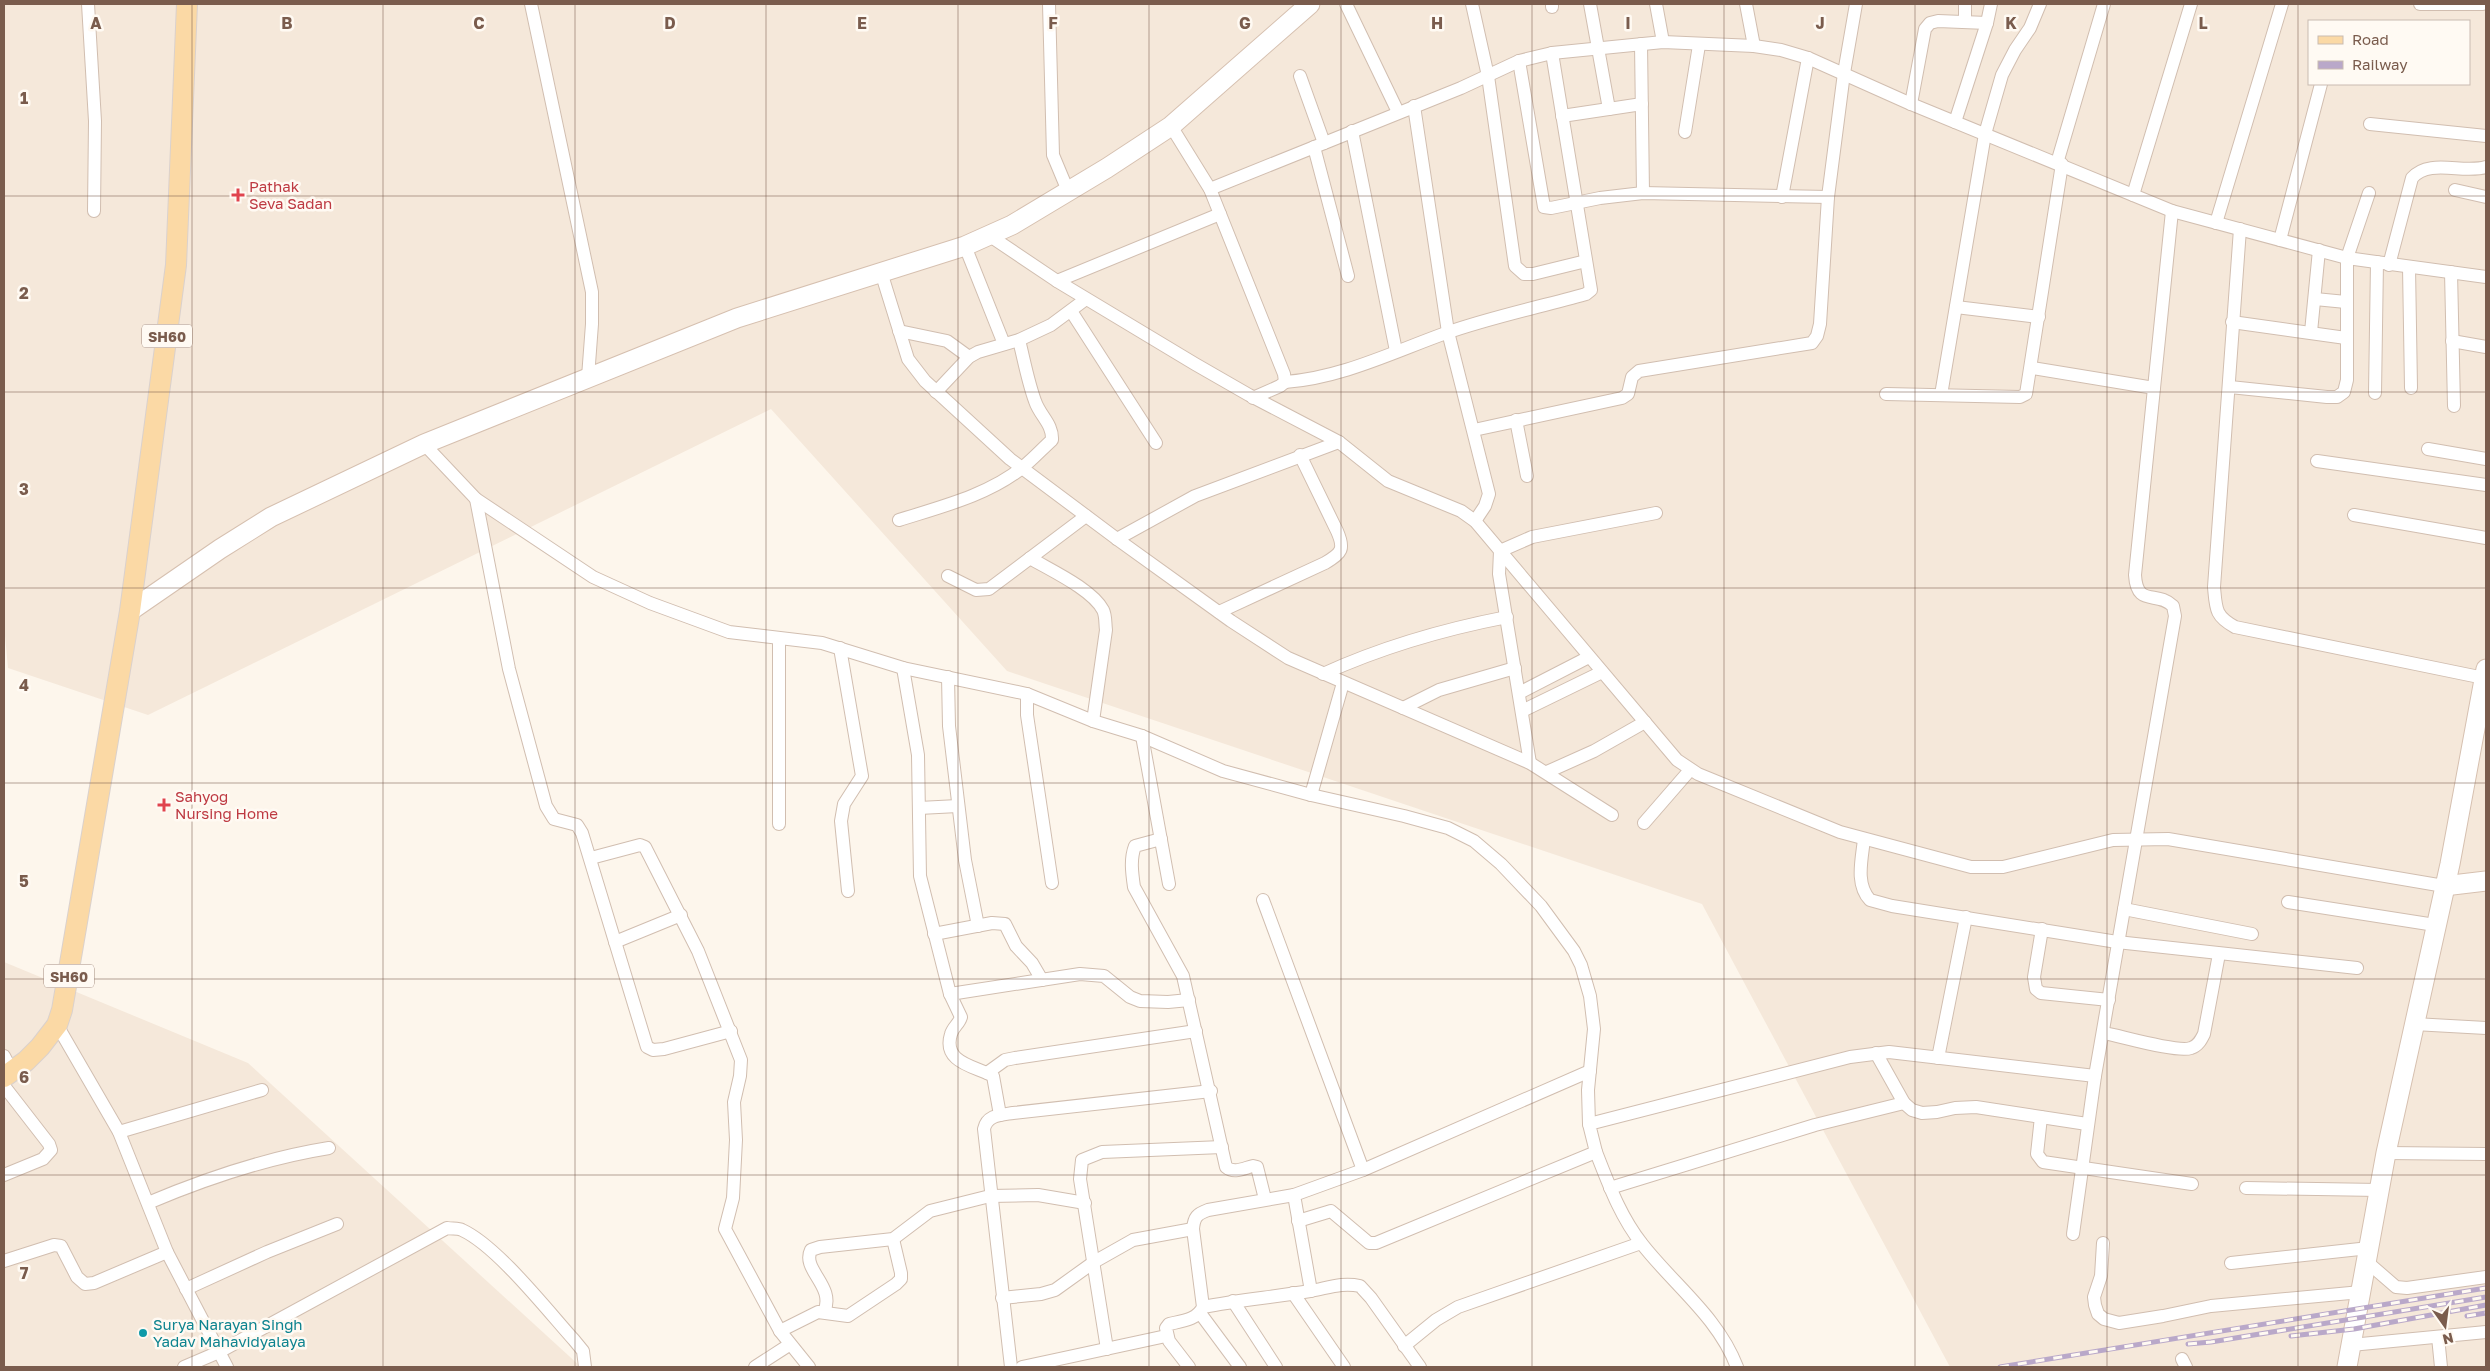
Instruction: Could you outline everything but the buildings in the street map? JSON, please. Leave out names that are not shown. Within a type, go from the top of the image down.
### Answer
[{"type":"main road","name":"SH60","points":[[6,1072],[26,1061],[40,1048],[57,1025],[62,1010],[91,847],[113,704],[130,611],[176,265],[187,4]]},
{"type":"street","points":[[88,4],[95,121],[94,211]]},
{"type":"street","points":[[531,4],[592,292],[592,324],[588,377]]},
{"type":"street","points":[[1049,4],[1052,148],[1053,155],[1068,191]]},
{"type":"street","points":[[130,611],[220,549],[271,517],[424,444],[737,318],[965,246],[990,236],[1068,191],[1171,126],[1310,4]]},
{"type":"street","points":[[1346,4],[1398,112]]},
{"type":"street","points":[[1472,4],[1488,76],[1515,266],[1524,274],[1533,274],[1586,261]]},
{"type":"street","points":[[1590,4],[1609,109]]},
{"type":"street","points":[[1656,4],[1663,42]]},
{"type":"street","points":[[1746,4],[1754,46]]},
{"type":"street","points":[[1474,430],[1622,398],[1628,394],[1632,377],[1639,371],[1812,342],[1817,336],[1820,324],[1828,197],[1844,73],[1856,4]]},
{"type":"street","points":[[1964,22],[1965,4]]},
{"type":"street","points":[[1955,122],[1988,23],[1991,4]]},
{"type":"street","points":[[1941,395],[1985,134],[2002,75],[2015,50],[2030,28],[2040,4]]},
{"type":"street","points":[[1886,394],[2020,397],[2026,394],[2029,389],[2059,163],[2104,4]]},
{"type":"street","points":[[2133,195],[2191,4]]},
{"type":"street","points":[[2216,223],[2282,4]]},
{"type":"street","points":[[2420,4],[2483,4]]},
{"type":"street","points":[[1911,104],[1925,29],[1930,23],[1938,21],[1988,23]]},
{"type":"street","points":[[1210,189],[1488,76],[1519,61],[1552,53],[1663,42],[1754,46],[1781,50],[1808,58],[1911,104],[2059,163],[2172,211],[2347,258],[2409,268],[2486,277]]},
{"type":"street","points":[[1641,44],[1643,193]]},
{"type":"street","points":[[1685,132],[1699,45]]},
{"type":"street","points":[[1253,398],[1285,382],[1309,380],[1448,332],[1586,294],[1591,290],[1552,53]]},
{"type":"street","points":[[1782,196],[1808,58]]},
{"type":"street","points":[[1519,61],[1544,206],[1551,208],[1643,193],[1828,197]]},
{"type":"street","points":[[1300,76],[1319,144],[1348,276]]},
{"type":"street","points":[[2280,240],[2321,85]]},
{"type":"street","points":[[1562,116],[1642,104]]},
{"type":"street","points":[[1414,106],[1448,332],[1489,494],[1485,506],[1475,521]]},
{"type":"street","points":[[2370,124],[2486,136]]},
{"type":"street","points":[[1171,126],[1210,189],[1284,374],[1285,382]]},
{"type":"street","points":[[1352,131],[1396,351]]},
{"type":"street","points":[[2375,393],[2383,264],[2412,178],[2417,171],[2428,168],[2486,167]]},
{"type":"street","points":[[2455,190],[2486,197]]},
{"type":"street","points":[[2230,387],[2338,397],[2344,392],[2347,380],[2347,258],[2369,193]]},
{"type":"street","points":[[2073,1234],[2087,1124],[2174,616],[2174,606],[2168,601],[2145,597],[2140,592],[2136,583],[2172,211]]},
{"type":"street","points":[[1057,282],[1220,214]]},
{"type":"street","points":[[2240,229],[2214,587],[2215,608],[2221,619],[2235,627],[2485,673],[2483,706],[2386,1153],[2348,1367]]},
{"type":"street","points":[[990,236],[1057,282],[1253,398],[1339,442],[1388,481],[1461,511],[1475,521],[1645,722],[1678,760],[1690,770],[1833,830],[1971,867],[2003,867],[2113,840],[2137,838],[2168,839],[2444,886],[2486,881]]},
{"type":"street","points":[[965,246],[1004,344]]},
{"type":"street","points":[[2311,332],[2320,250]]},
{"type":"street","points":[[2409,268],[2411,388]]},
{"type":"street","points":[[881,272],[908,359],[925,381],[1022,468],[1086,516],[1219,612],[1288,658],[1344,684],[1530,763],[1547,772],[1612,815]]},
{"type":"street","points":[[2451,272],[2454,406]]},
{"type":"street","points":[[936,392],[969,356],[1019,340],[1051,325],[1086,299]]},
{"type":"street","points":[[2314,299],[2346,302]]},
{"type":"street","points":[[1956,307],[2039,318]]},
{"type":"street","points":[[1071,311],[1156,443]]},
{"type":"street","points":[[2232,322],[2346,338]]},
{"type":"street","points":[[900,332],[947,341],[969,356]]},
{"type":"street","points":[[899,520],[977,493],[1022,468],[1052,440],[1052,433],[1034,400],[1019,340]]},
{"type":"street","points":[[2452,341],[2486,348]]},
{"type":"street","points":[[2032,368],[2154,388]]},
{"type":"street","points":[[1516,420],[1527,476]]},
{"type":"street","points":[[1117,539],[1196,496],[1300,455],[1339,442]]},
{"type":"street","points":[[424,444],[476,499],[607,585],[729,632],[840,648],[903,668],[1026,694],[1093,720],[1142,736],[1223,771],[1310,795],[1448,828],[1474,841],[1501,864],[1541,906],[1574,951],[1581,965],[1590,996],[1594,1029],[1587,1105],[1589,1124],[1596,1152],[1610,1188],[1623,1218],[1641,1243],[1717,1329],[1732,1354],[1737,1367]]},
{"type":"street","points":[[2428,449],[2486,459]]},
{"type":"street","points":[[1219,612],[1325,563],[1336,556],[1342,549],[1342,543],[1337,531],[1300,455]]},
{"type":"street","points":[[2318,460],[2486,485]]},
{"type":"street","points":[[476,499],[509,669],[546,806],[554,819],[577,825],[590,858],[647,1046],[654,1050],[664,1049],[731,1031]]},
{"type":"street","points":[[1500,551],[1532,536],[1656,513]]},
{"type":"street","points":[[2354,515],[2486,538]]},
{"type":"street","points":[[948,576],[976,590],[989,589],[1086,516]]},
{"type":"street","points":[[1500,551],[1499,574],[1530,763]]},
{"type":"street","points":[[1030,558],[1085,592],[1096,601],[1105,615],[1106,630],[1093,720]]},
{"type":"street","points":[[1323,674],[1368,656],[1478,622],[1507,617]]},
{"type":"street","points":[[779,639],[779,824]]},
{"type":"street","points":[[840,648],[862,776],[844,804],[841,821],[848,891]]},
{"type":"street","points":[[1519,693],[1589,657]]},
{"type":"street","points":[[903,668],[918,755],[920,876],[950,994],[961,1017],[951,1034],[953,1054],[960,1062],[993,1076],[1000,1115]]},
{"type":"street","points":[[1403,708],[1439,690],[1515,668]]},
{"type":"street","points":[[1522,711],[1602,672]]},
{"type":"street","points":[[948,677],[949,726],[958,806],[965,860],[978,926]]},
{"type":"street","points":[[1310,795],[1344,684]]},
{"type":"street","points":[[1026,694],[1027,715],[1052,883]]},
{"type":"street","points":[[1547,772],[1594,751],[1645,722]]},
{"type":"street","points":[[1142,736],[1169,884]]},
{"type":"street","points":[[1644,823],[1690,770]]},
{"type":"street","points":[[919,808],[958,806]]},
{"type":"street","points":[[1162,839],[1135,846],[1132,853],[1134,887],[1178,965],[1189,1000],[1226,1167],[1230,1170],[1257,1167],[1265,1199]]},
{"type":"street","points":[[1864,839],[1860,871],[1861,886],[1870,900],[1892,906],[2117,942],[2356,968]]},
{"type":"street","points":[[590,858],[640,845],[645,846],[682,915],[731,1031],[741,1060],[734,1102],[736,1140],[733,1198],[725,1229],[780,1331],[808,1367]]},
{"type":"street","points":[[1263,900],[1363,1170]]},
{"type":"street","points":[[2288,902],[2436,925]]},
{"type":"street","points":[[2124,909],[2252,934]]},
{"type":"street","points":[[615,942],[682,915]]},
{"type":"street","points":[[1938,1058],[1966,917]]},
{"type":"street","points":[[934,934],[978,926],[1004,924],[1016,946],[1032,963],[1042,980]]},
{"type":"street","points":[[2042,930],[2034,977],[2036,989],[2042,993],[2109,1000]]},
{"type":"street","points":[[2104,1033],[2174,1048],[2191,1049],[2200,1043],[2204,1034],[2219,954]]},
{"type":"street","points":[[950,994],[1093,974],[1104,976],[1130,997],[1140,1001],[1168,1002],[1189,1000]]},
{"type":"street","points":[[2414,1024],[2486,1028]]},
{"type":"street","points":[[57,1025],[119,1132],[167,1252],[227,1367]]},
{"type":"street","points":[[987,1073],[1005,1060],[1196,1031]]},
{"type":"street","points":[[1589,1124],[1850,1056],[1876,1053],[1889,1052],[2095,1076]]},
{"type":"street","points":[[1876,1053],[1904,1103],[1912,1110],[1922,1113],[1976,1107],[2087,1124]]},
{"type":"street","points":[[1240,1367],[1202,1310],[1193,1229],[1194,1219],[1198,1213],[1294,1194],[1363,1170],[1590,1071]]},
{"type":"street","points":[[4,1175],[43,1159],[51,1150],[6,1072]]},
{"type":"street","points":[[119,1132],[262,1090]]},
{"type":"street","points":[[1011,1367],[990,1196],[984,1129],[986,1122],[992,1117],[1000,1115],[1210,1091]]},
{"type":"street","points":[[1610,1188],[1815,1125],[1904,1103]]},
{"type":"street","points":[[2041,1117],[2037,1154],[2043,1162],[2192,1184]]},
{"type":"street","points":[[1107,1349],[1080,1168],[1082,1160],[1090,1155],[1102,1152],[1222,1147]]},
{"type":"street","points":[[148,1203],[195,1183],[241,1168],[286,1156],[329,1148]]},
{"type":"street","points":[[1298,1220],[1331,1211],[1369,1243],[1376,1243],[1596,1152]]},
{"type":"street","points":[[2386,1153],[2486,1154]]},
{"type":"street","points":[[2246,1188],[2379,1190]]},
{"type":"street","points":[[1294,1194],[1311,1291]]},
{"type":"street","points":[[824,1312],[828,1304],[827,1294],[809,1258],[811,1250],[820,1247],[893,1239],[930,1210],[990,1196],[1038,1195],[1085,1203]]},
{"type":"street","points":[[186,1289],[266,1252],[337,1224]]},
{"type":"street","points":[[184,1367],[219,1352],[447,1228],[460,1229],[479,1240],[514,1274],[568,1332],[583,1351],[585,1367]]},
{"type":"street","points":[[1002,1298],[1041,1294],[1055,1290],[1094,1262],[1133,1240],[1193,1229]]},
{"type":"street","points":[[780,1331],[818,1312],[834,1316],[848,1316],[896,1284],[901,1279],[901,1273],[893,1239]]},
{"type":"street","points":[[1404,1346],[1436,1320],[1458,1307],[1641,1243]]},
{"type":"street","points":[[2103,1243],[2102,1276],[2094,1297],[2095,1306],[2098,1314],[2104,1319],[2119,1323],[2212,1306],[2361,1292]]},
{"type":"street","points":[[4,1261],[54,1245],[61,1246],[77,1277],[85,1284],[94,1283],[167,1252]]},
{"type":"street","points":[[2231,1263],[2368,1255]]},
{"type":"street","points":[[2368,1255],[2396,1287],[2407,1288],[2486,1278]]},
{"type":"street","points":[[1166,1336],[1169,1324],[1191,1318],[1202,1310],[1233,1301],[1311,1291],[1338,1284],[1360,1286],[1372,1298],[1420,1367]]},
{"type":"street","points":[[1293,1293],[1344,1367]]},
{"type":"street","points":[[1233,1301],[1276,1367]]},
{"type":"street","points":[[2351,1344],[2486,1332]]},
{"type":"street","points":[[1022,1367],[1166,1336]]},
{"type":"street","points":[[1166,1336],[1189,1367]]},
{"type":"street","points":[[2438,1337],[2441,1367]]},
{"type":"street","points":[[755,1367],[790,1345]]},
{"type":"shaded area","points":[[4,4],[2486,4],[2486,1367],[1950,1367],[1702,904],[1007,671],[771,409],[148,715],[8,668],[4,625]]},
{"type":"shaded area","points":[[4,962],[248,1063],[581,1367],[4,1367]]},
{"type":"railway","points":[[2000,1367],[2486,1288]]},
{"type":"railway","points":[[2188,1344],[2211,1342],[2486,1297]]},
{"type":"railway","points":[[2291,1336],[2354,1329],[2486,1305]]},
{"type":"railway","points":[[2467,1316],[2486,1313]]},
{"type":"place","name":"Pathak Seva Sadan","points":[[238,195]]},
{"type":"place","name":"Sahyog Nursing Home","points":[[164,805]]},
{"type":"place","name":"Surya Narayan Singh Yadav Mahavidyalaya","points":[[143,1333]]}]
